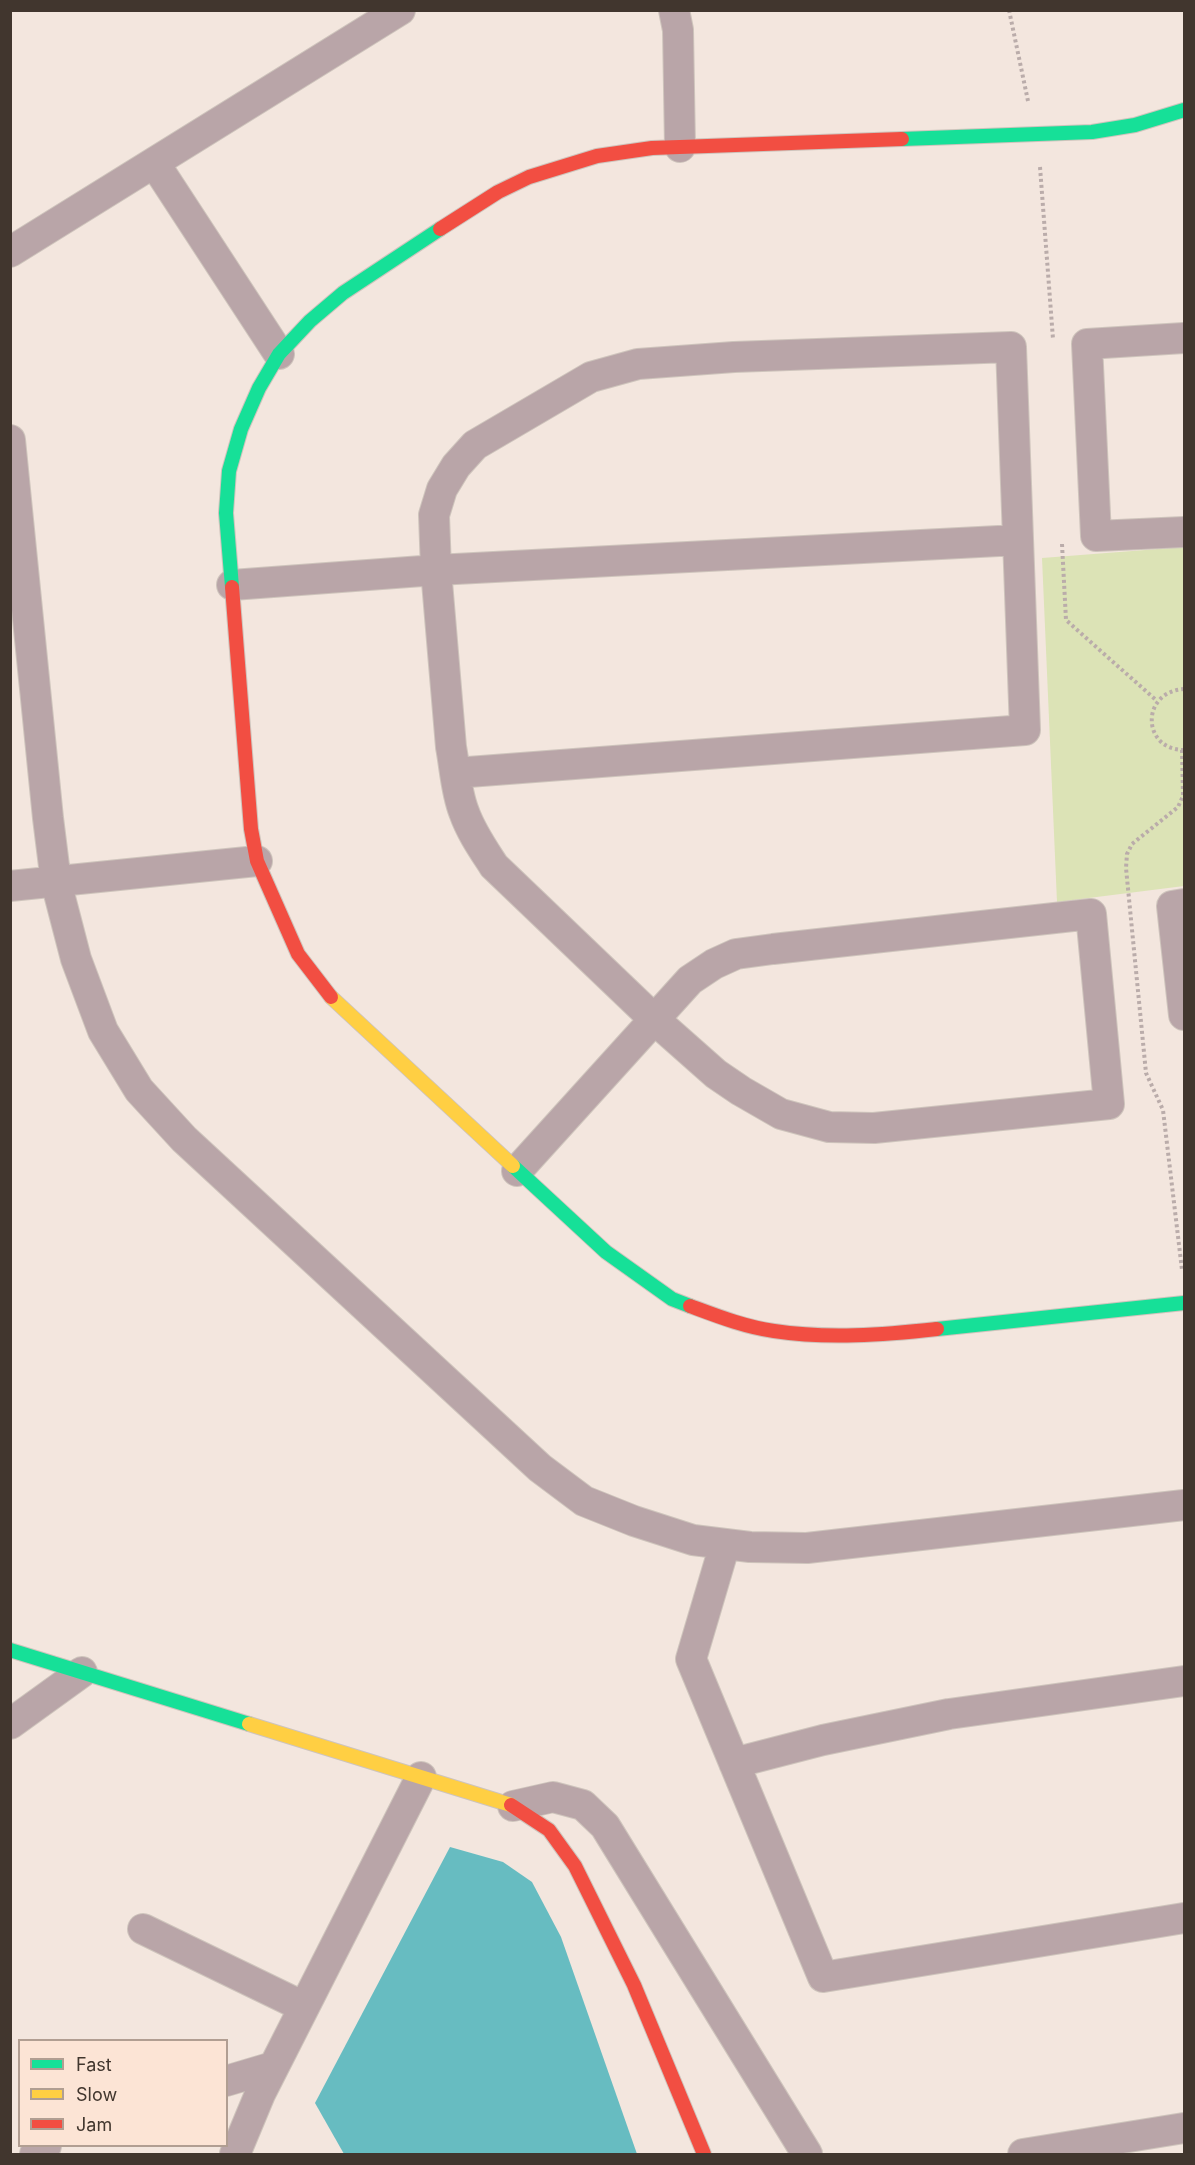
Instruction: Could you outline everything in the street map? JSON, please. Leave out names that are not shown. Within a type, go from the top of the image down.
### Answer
[{"type":"street","points":[[10,252],[400,10]]},
{"type":"street","points":[[674,10],[678,30],[680,147]]},
{"type":"street","points":[[1185,110],[1135,125],[1092,132],[652,148],[597,156],[529,177],[498,192],[343,293],[310,321],[279,354],[259,388],[242,429],[229,471],[226,513],[251,829],[257,861],[298,954],[327,994],[606,1252],[672,1299],[721,1318],[774,1331],[834,1335],[894,1334],[1185,1303]]},
{"type":"street","points":[[155,164],[279,354]]},
{"type":"street","points":[[1185,338],[1087,344],[1096,536],[1185,532]]},
{"type":"street","points":[[455,773],[1025,730],[1011,347],[734,357],[638,364],[591,377],[475,445],[456,466],[442,489],[434,515],[436,570],[451,747],[455,773],[463,811],[475,837],[494,866],[656,1020],[716,1074],[781,1114],[829,1127],[874,1128],[1109,1104],[1091,914],[736,954],[714,964],[690,980],[656,1020],[517,1171]]},
{"type":"street","points":[[10,440],[56,882],[76,958],[103,1031],[139,1090],[184,1139],[540,1468],[584,1501],[634,1521],[693,1540],[750,1547],[807,1548],[1185,1505]]},
{"type":"street","points":[[232,585],[436,570],[1018,540]]},
{"type":"street","points":[[10,886],[257,861]]},
{"type":"street","points":[[1185,904],[1172,906],[1185,1015]]},
{"type":"street","points":[[725,1544],[691,1659],[823,1977],[1185,1918]]},
{"type":"street","points":[[10,1650],[513,1806],[549,1830],[575,1866],[634,1985],[704,2154]]},
{"type":"street","points":[[10,1724],[82,1672]]},
{"type":"street","points":[[734,1763],[823,1740],[949,1714],[1185,1681]]},
{"type":"street","points":[[235,2154],[273,2067],[421,1778]]},
{"type":"street","points":[[513,1806],[553,1797],[583,1804],[605,1826],[807,2154]]},
{"type":"street","points":[[143,1929],[304,2007]]},
{"type":"street","points":[[228,2080],[273,2067]]},
{"type":"street","points":[[1023,2154],[1185,2128]]},
{"type":"path","points":[[1009,10],[1029,102]]},
{"type":"path","points":[[1063,556],[1066,620],[1157,701]]},
{"type":"path","points":[[1183,1277],[1163,1110],[1146,1072],[1126,868],[1127,854],[1132,844],[1178,807],[1183,796],[1183,750],[1167,747],[1159,740],[1153,732],[1151,721],[1157,701],[1165,694],[1185,689]]},
{"type":"green space","points":[[1184,547],[1184,886],[1057,902],[1042,558]]},
{"type":"water","points":[[450,1847],[503,1862],[532,1882],[561,1937],[637,2154],[344,2154],[315,2103]]},
{"type":"traffic: fast","points":[[902,139],[1092,132],[1135,125],[1184,110]]},
{"type":"traffic: fast","points":[[232,587],[226,513],[229,471],[241,429],[259,388],[279,354],[310,321],[343,293],[440,229]]},
{"type":"traffic: fast","points":[[513,1166],[606,1252],[672,1299],[690,1306]]},
{"type":"traffic: fast","points":[[937,1329],[1184,1303]]},
{"type":"traffic: fast","points":[[10,1650],[249,1724]]},
{"type":"traffic: slow","points":[[331,997],[513,1166]]},
{"type":"traffic: slow","points":[[249,1724],[511,1805]]},
{"type":"traffic: jam","points":[[440,229],[498,192],[529,177],[597,156],[652,148],[902,139]]},
{"type":"traffic: jam","points":[[232,587],[251,829],[257,861],[298,954],[331,997]]},
{"type":"traffic: jam","points":[[690,1306],[752,1327],[814,1335],[855,1335],[937,1329]]},
{"type":"traffic: jam","points":[[511,1805],[549,1830],[575,1866],[634,1985],[704,2154]]}]
